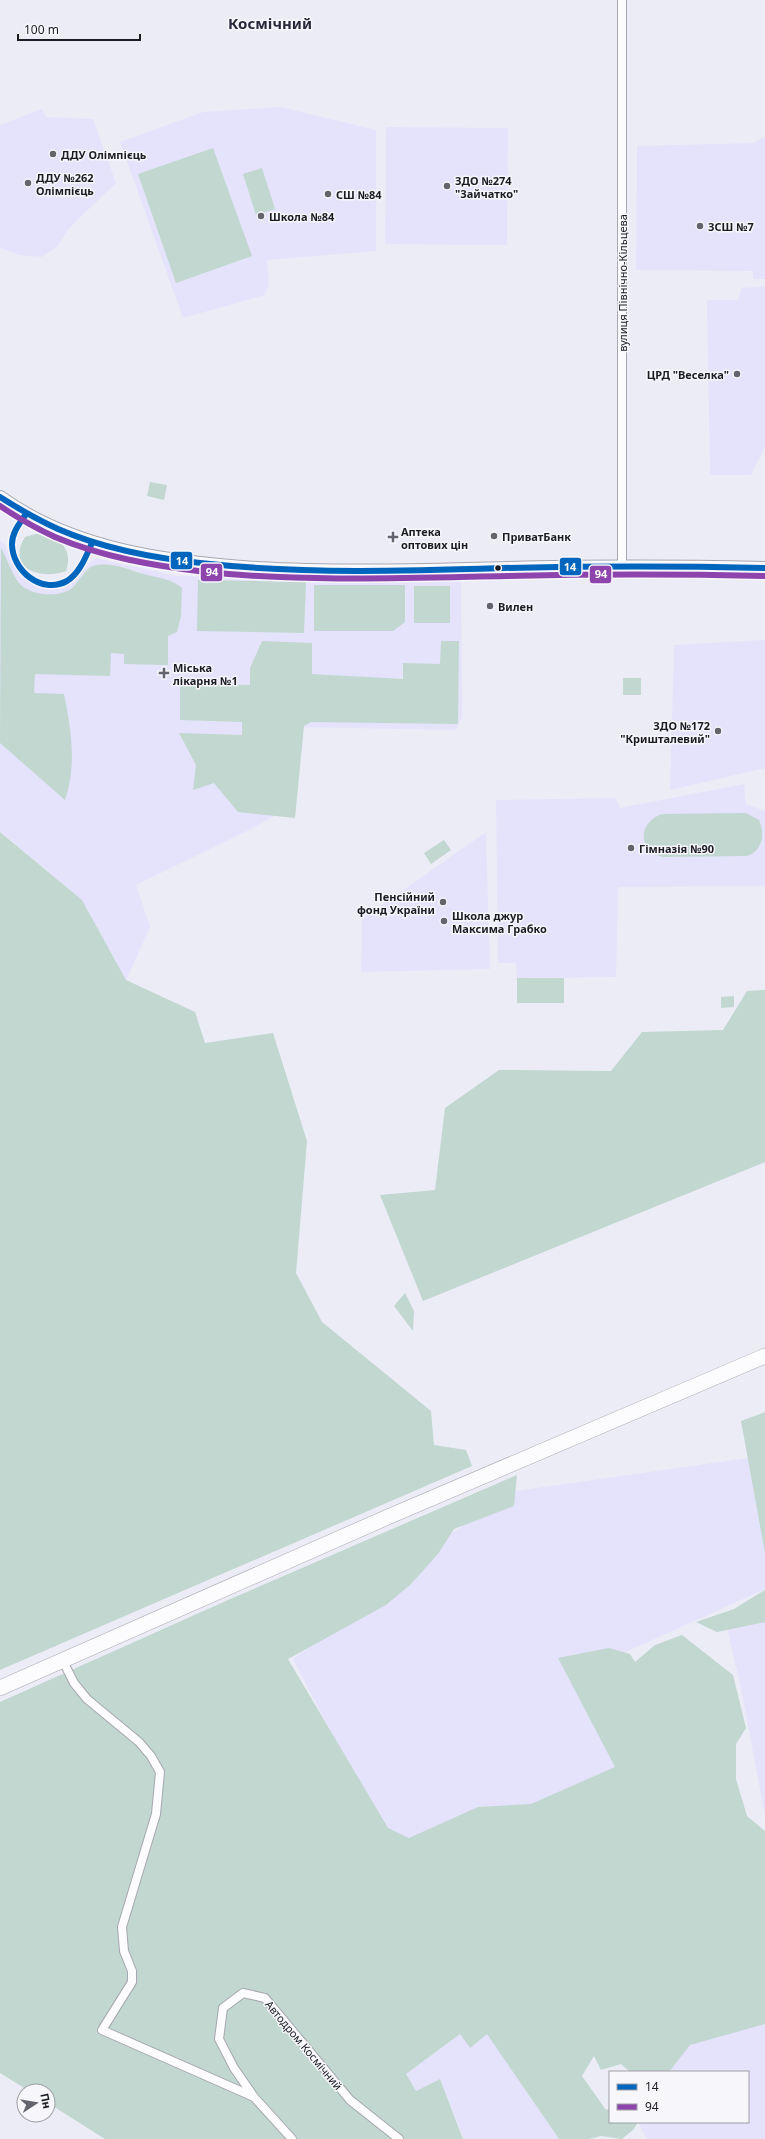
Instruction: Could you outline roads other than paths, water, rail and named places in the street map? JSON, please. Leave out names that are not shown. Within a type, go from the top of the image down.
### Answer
[{"type":"highway","points":[[0,1688],[390,1516],[765,1356]]},
{"type":"street","name":"вулиця Північно-Кільцева","points":[[622,0],[622,566]]},
{"type":"street","points":[[0,497],[26,514],[92,543],[165,560],[215,565],[324,572],[622,566],[765,568]]},
{"type":"street","name":"Автодром Космічний","points":[[63,1661],[74,1683],[87,1699],[139,1742],[151,1756],[160,1772],[156,1814],[122,1927],[124,1951],[132,1971],[132,1982],[102,2030],[254,2097]]},
{"type":"street","name":"Автодром Космічний","points":[[292,2139],[254,2097],[234,2068],[219,2039],[223,2008],[243,1993],[265,1998],[350,2100],[399,2139]]},
{"type":"place","name":"ДДУ Олімпієць","points":[[53,154]]},
{"type":"place","name":"ДДУ №262 Олімпієць","points":[[28,183]]},
{"type":"place","name":"ЗДО №274 \"Зайчатко\"","points":[[447,186]]},
{"type":"place","name":"СШ №84","points":[[328,194]]},
{"type":"place","name":"Школа №84","points":[[261,216]]},
{"type":"place","name":"ЗСШ №7","points":[[700,226]]},
{"type":"place","name":"ЦРД \"Веселка\"","points":[[737,374]]},
{"type":"place","name":"ПриватБанк","points":[[494,536]]},
{"type":"place","name":"Аптека оптових цін","points":[[393,537]]},
{"type":"place","name":"Вилен","points":[[490,606]]},
{"type":"place","name":"Міська лікарня №1","points":[[164,673]]},
{"type":"place","name":"ЗДО №172 \"Кришталевий\"","points":[[718,731]]},
{"type":"place","name":"Гімназія №90","points":[[631,848]]},
{"type":"place","name":"Пенсійний фонд України","points":[[443,902]]},
{"type":"place","name":"Школа джур Максима Грабко","points":[[444,921]]},
{"type":"district","name":"Космічний","points":[[270,23]]}]
